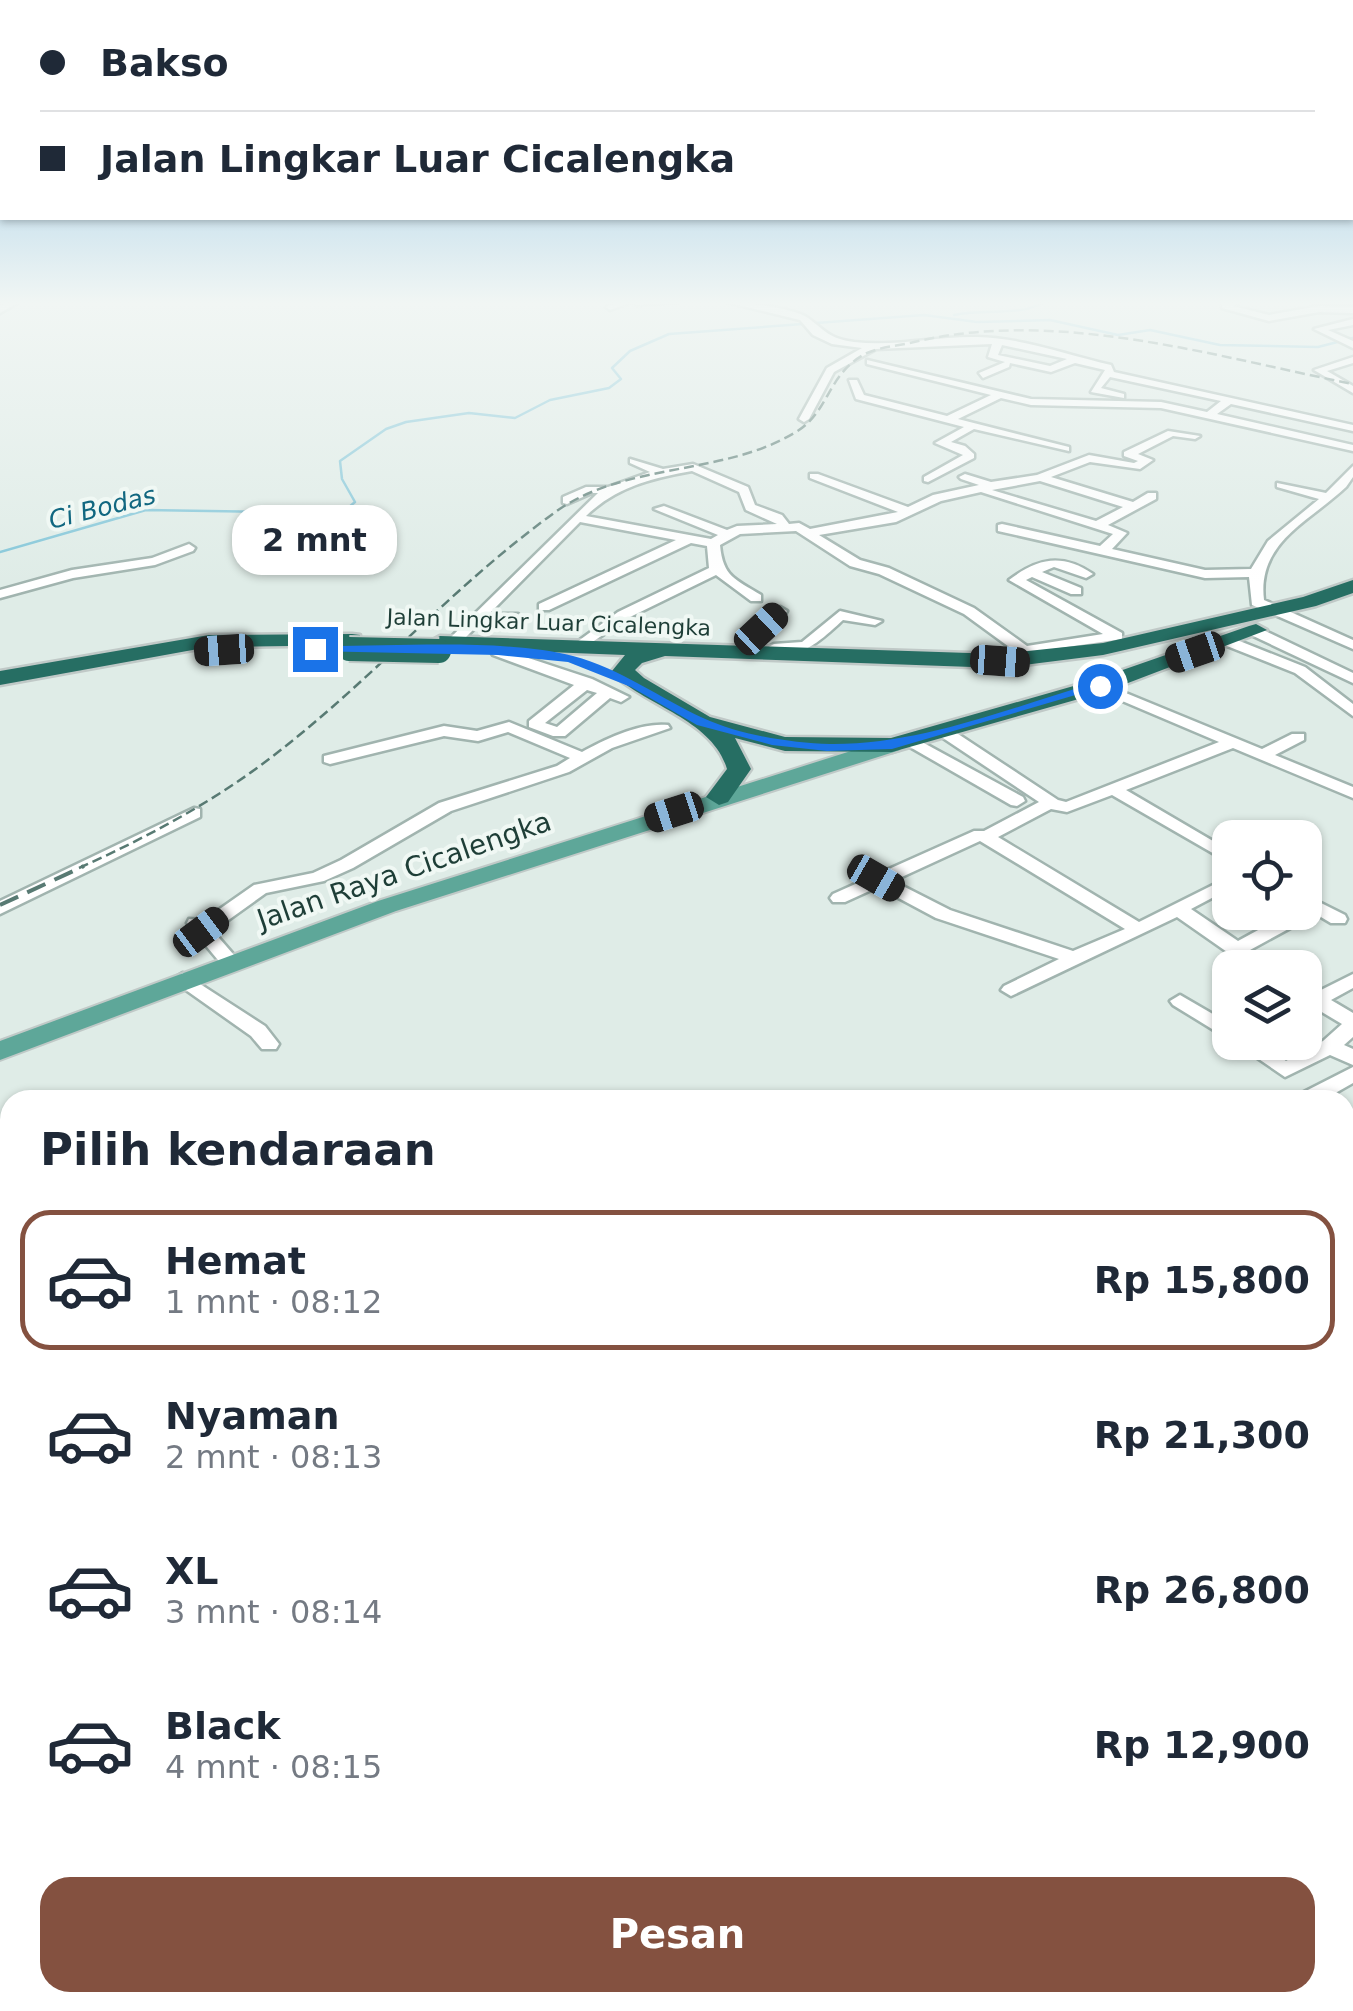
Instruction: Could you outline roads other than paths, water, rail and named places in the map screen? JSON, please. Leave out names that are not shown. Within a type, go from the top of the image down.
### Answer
[{"type":"highway","points":[[702,722],[785,744],[900,743],[1100,686],[1227,642],[1353,586]]},
{"type":"highway","points":[[1290,613],[1353,595]]},
{"type":"highway","name":"Jalan Lingkar Luar Cicalengka","points":[[0,678],[210,641],[582,645],[1010,657],[1104,650],[1290,613]]},
{"type":"highway","name":"Jalan Lingkar Luar Cicalengka","points":[[0,687],[200,652],[350,645]]},
{"type":"highway","name":"Jalan Lingkar Luar Cicalengka","points":[[444,645],[570,659],[621,691],[702,722]]},
{"type":"highway","points":[[621,691],[622,671],[634,658],[679,650]]},
{"type":"highway","points":[[1010,657],[1052,673],[1059,680],[1051,700]]},
{"type":"highway","points":[[702,722],[723,738],[738,760],[733,781],[719,797]]},
{"type":"main road","name":"Jalan Raya Cicalengka","points":[[0,1050],[230,962],[719,797],[900,743]]},
{"type":"street","points":[[804,418],[816,396]]},
{"type":"street","points":[[859,396],[969,428],[1064,448]]},
{"type":"street","points":[[945,421],[997,396]]},
{"type":"street","points":[[1004,396],[1053,405],[1161,405]]},
{"type":"street","points":[[1117,396],[1353,448]]},
{"type":"street","points":[[1138,400],[1146,396]]},
{"type":"street","points":[[1166,396],[1188,400],[1195,396]]},
{"type":"street","points":[[1211,396],[1353,428]]},
{"type":"street","points":[[1208,416],[1235,396]]},
{"type":"street","points":[[1280,434],[1298,416]]},
{"type":"street","points":[[806,533],[884,521],[937,498],[1040,478],[1089,458],[1138,467],[1148,460],[1128,454],[1172,432],[1200,437],[1219,423],[1233,423]]},
{"type":"street","points":[[928,479],[970,456],[962,448],[941,443],[969,428]]},
{"type":"street","points":[[634,461],[660,472]]},
{"type":"street","points":[[444,645],[481,618],[504,589],[609,491],[660,472],[693,467],[735,485],[746,492],[750,508],[778,518],[785,527]]},
{"type":"street","points":[[1353,469],[1278,537],[1257,573],[1257,602],[1353,631]]},
{"type":"street","points":[[814,476],[910,512]]},
{"type":"street","points":[[965,477],[1121,534],[1106,549]]},
{"type":"street","points":[[1040,478],[1134,506]]},
{"type":"street","points":[[1281,485],[1326,497]]},
{"type":"street","points":[[567,500],[587,490],[609,491]]},
{"type":"street","points":[[1097,526],[1152,496]]},
{"type":"street","points":[[660,509],[726,534]]},
{"type":"street","points":[[577,518],[712,543],[726,534],[797,526],[855,563],[884,571],[970,612],[1010,657],[1117,636],[1016,580],[1053,562],[1086,574]]},
{"type":"street","points":[[1002,528],[1205,574],[1257,573]]},
{"type":"street","points":[[544,607],[688,540]]},
{"type":"street","points":[[712,543],[717,568],[724,578],[756,598]]},
{"type":"street","points":[[0,594],[72,574],[155,561],[190,548]]},
{"type":"street","points":[[1155,561],[1166,548]]},
{"type":"street","points":[[582,645],[623,615],[717,568]]},
{"type":"street","points":[[1030,572],[1076,591]]},
{"type":"street","points":[[36,587],[56,596]]},
{"type":"street","points":[[739,650],[780,611]]},
{"type":"street","points":[[1290,613],[1353,645]]},
{"type":"street","points":[[739,650],[802,647],[840,615],[876,621]]},
{"type":"street","points":[[481,618],[513,617]]},
{"type":"street","points":[[1254,631],[1353,679]]},
{"type":"street","points":[[1227,642],[1300,670],[1353,710]]},
{"type":"street","points":[[498,652],[621,691]]},
{"type":"street","points":[[586,682],[534,724],[562,734],[621,691]]},
{"type":"street","points":[[1100,686],[1353,793]]},
{"type":"street","points":[[330,759],[444,730],[478,736],[509,727],[585,759]]},
{"type":"street","points":[[230,962],[198,927],[260,889],[322,875],[445,807],[585,759],[606,745],[662,728]]},
{"type":"street","points":[[943,730],[1046,796],[1051,804]]},
{"type":"street","points":[[1262,754],[1298,737]]},
{"type":"street","points":[[900,743],[1018,801]]},
{"type":"street","points":[[839,898],[966,840],[985,837],[1051,804],[1067,807],[1231,743]]},
{"type":"street","points":[[1111,788],[1212,847]]},
{"type":"street","points":[[0,908],[194,814]]},
{"type":"street","points":[[985,837],[1139,930]]},
{"type":"street","points":[[876,878],[943,914],[1077,958]]},
{"type":"street","points":[[1011,990],[1212,891]]},
{"type":"street","points":[[1178,909],[1236,950],[1268,930]]},
{"type":"street","points":[[1322,910],[1338,918]]},
{"type":"street","points":[[183,979],[258,1031],[269,1044]]},
{"type":"street","points":[[1322,991],[1353,980]]},
{"type":"street","points":[[1180,1001],[1212,1021]]},
{"type":"street","points":[[1322,1005],[1353,1024],[1322,1050]]},
{"type":"street","points":[[1330,1046],[1353,1058]]},
{"type":"street","points":[[1270,1060],[1285,1070],[1304,1060]]},
{"type":"street","points":[[1324,1090],[1353,1074]]},
{"type":"waterway","name":"Ci Bodas","points":[[0,552],[146,510],[342,513],[355,502],[342,479],[340,461],[386,429],[406,422],[469,413],[515,418],[550,400],[570,396]]},
{"type":"railway","points":[[79,868],[167,825],[250,773],[328,711],[476,576],[554,513],[611,485],[767,446],[807,424],[827,396]]},
{"type":"railway","points":[[0,905],[84,866]]}]
